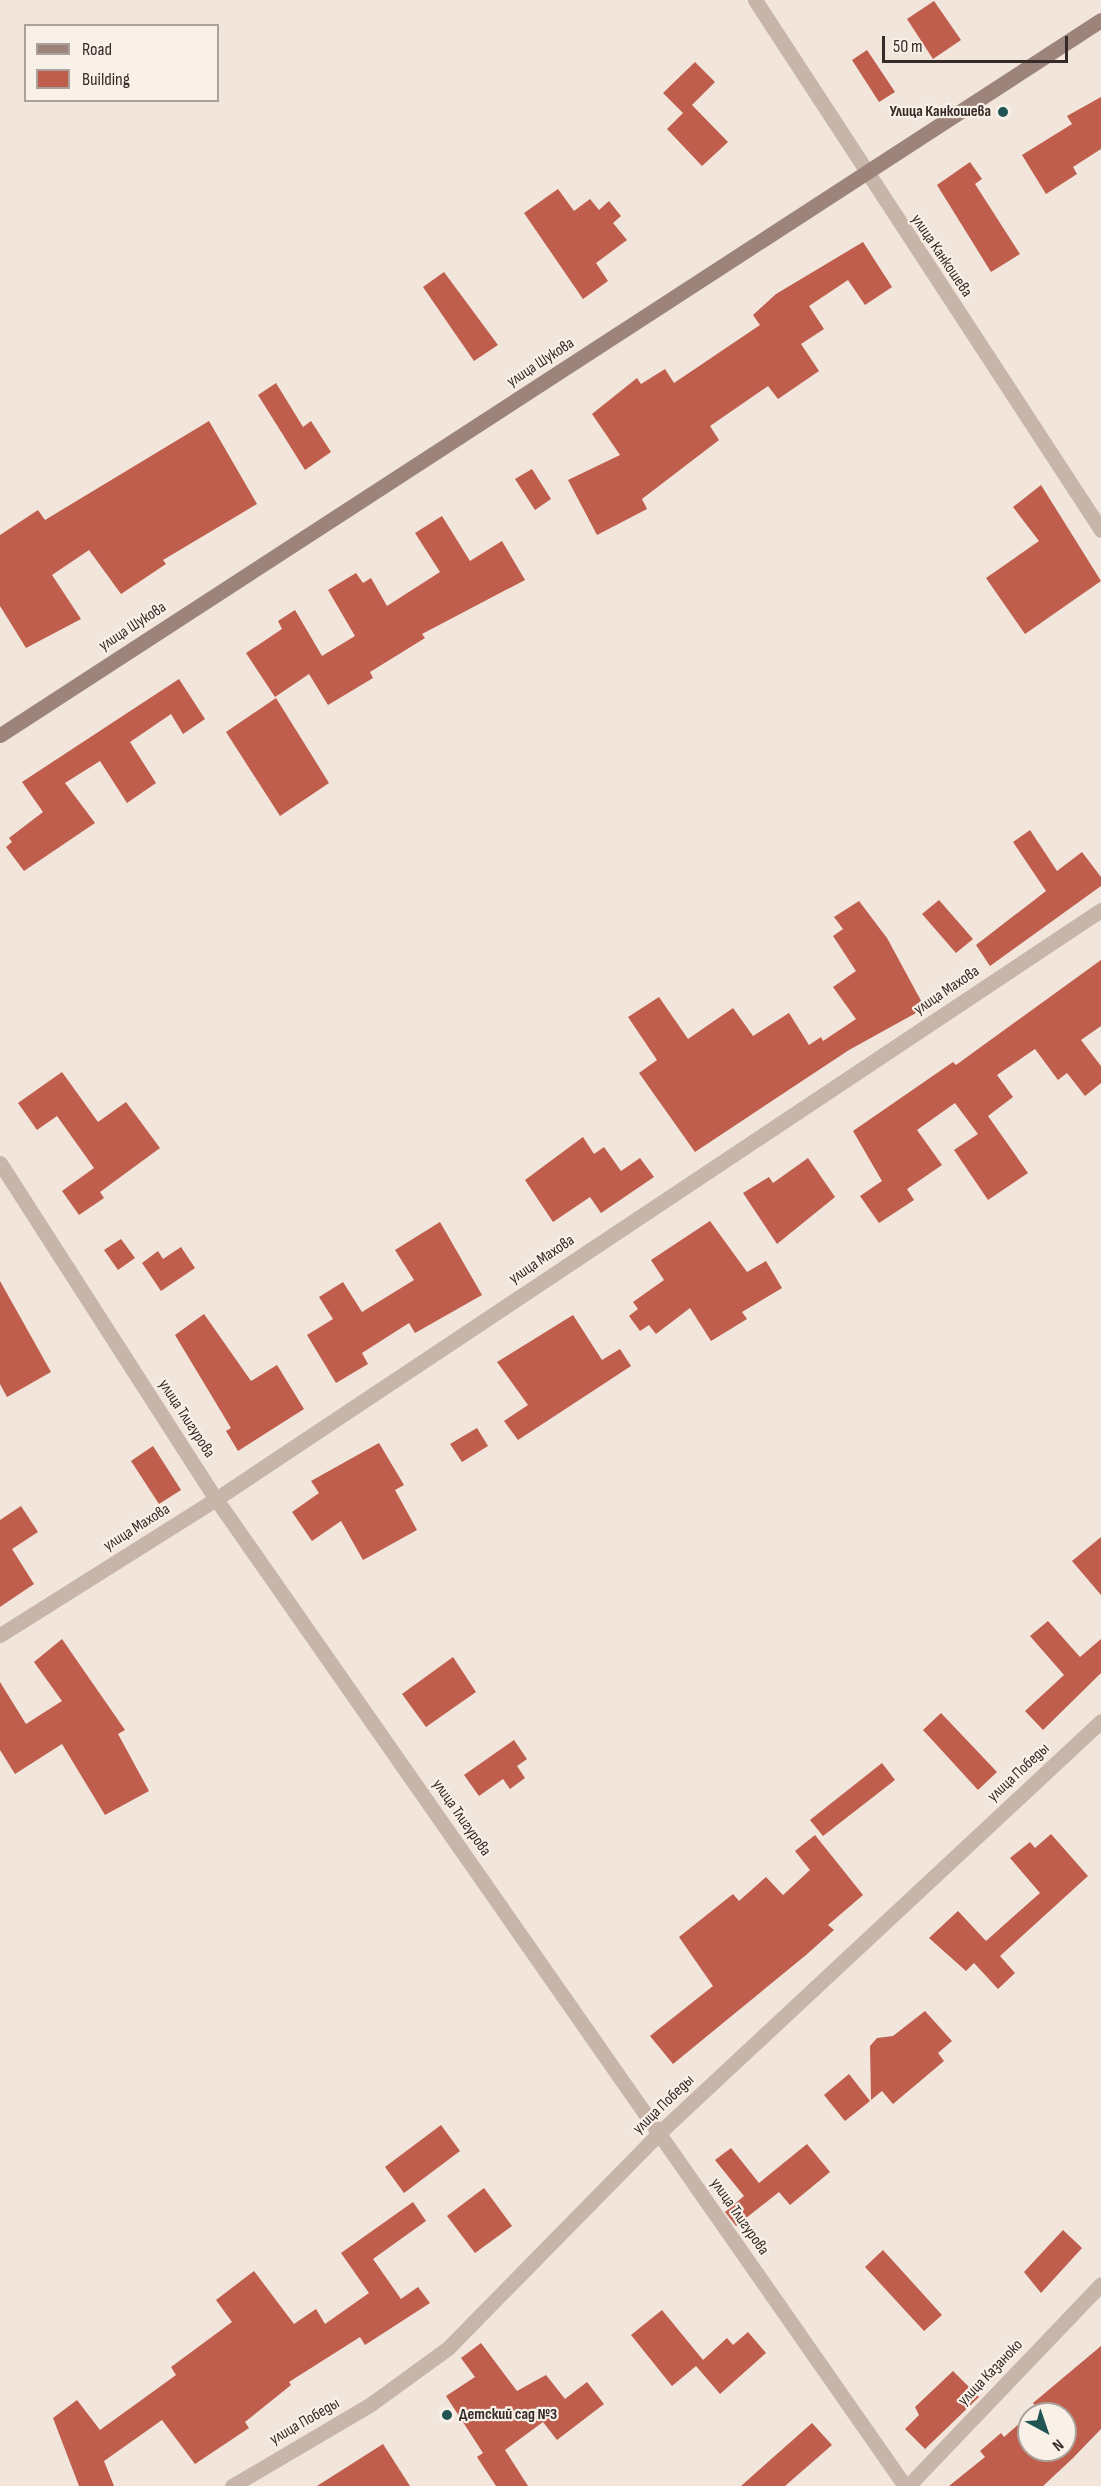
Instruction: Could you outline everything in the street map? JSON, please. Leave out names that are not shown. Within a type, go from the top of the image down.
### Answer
[{"type":"main road","name":"улица Шукова","points":[[0,735],[1101,20]]},
{"type":"street","name":"улица Канкошева","points":[[755,0],[865,174],[1101,530]]},
{"type":"street","name":"улица Махова","points":[[0,1635],[216,1499],[1101,910]]},
{"type":"street","name":"улица Тлигурова","points":[[0,1163],[216,1499],[906,2486]]},
{"type":"street","name":"улица Победы","points":[[232,2486],[371,2404],[448,2348],[659,2133],[1101,1721]]},
{"type":"street","name":"улица Казаноко","points":[[906,2486],[1101,2284]]},
{"type":"building","points":[[934,1],[961,40],[933,59],[907,19]]},
{"type":"building","points":[[867,50],[895,92],[879,102],[852,60]]},
{"type":"building","points":[[695,62],[715,82],[692,105],[728,142],[702,166],[667,129],[683,113],[663,93]]},
{"type":"building","points":[[1101,97],[1101,149],[1073,167],[1077,174],[1046,194],[1022,155],[1072,124],[1067,116]]},
{"type":"building","points":[[970,162],[982,179],[975,184],[1020,254],[991,272],[937,185]]},
{"type":"building","points":[[558,189],[574,211],[590,199],[599,210],[609,201],[621,216],[613,223],[627,240],[596,263],[608,281],[583,299],[524,213]]},
{"type":"building","points":[[863,242],[892,287],[865,305],[848,280],[809,306],[824,329],[801,344],[819,371],[778,399],[768,386],[710,426],[719,440],[642,499],[647,509],[597,535],[568,480],[620,455],[592,414],[637,378],[641,384],[665,369],[674,383],[760,325],[753,315],[776,294]]},
{"type":"building","points":[[444,272],[498,345],[474,361],[423,287]]},
{"type":"building","points":[[276,383],[303,427],[311,421],[331,452],[305,470],[258,395]]},
{"type":"building","points":[[209,421],[257,504],[163,560],[166,564],[121,594],[89,550],[52,575],[81,619],[26,648],[0,606],[0,535],[38,510],[45,520]]},
{"type":"building","points":[[532,469],[551,499],[535,510],[515,479]]},
{"type":"building","points":[[1041,485],[1101,581],[1025,634],[986,578],[1039,541],[1013,507]]},
{"type":"building","points":[[442,516],[470,561],[502,541],[525,580],[422,634],[425,638],[370,672],[373,678],[328,705],[309,674],[275,697],[246,653],[282,629],[278,621],[295,610],[322,656],[355,636],[328,590],[356,573],[363,583],[371,578],[387,606],[440,572],[415,533]]},
{"type":"building","points":[[179,679],[205,719],[183,734],[171,714],[130,742],[156,783],[127,803],[100,761],[65,783],[95,823],[24,871],[6,847],[12,842],[9,838],[43,812],[22,782]]},
{"type":"building","points":[[276,698],[329,783],[280,816],[226,732]]},
{"type":"building","points":[[1030,830],[1057,871],[1082,852],[1101,877],[1101,886],[990,966],[976,945],[1046,891],[1013,842]]},
{"type":"building","points":[[939,900],[973,939],[956,953],[922,914]]},
{"type":"building","points":[[859,901],[887,938],[925,1008],[849,1050],[695,1152],[639,1073],[657,1060],[628,1017],[659,997],[688,1039],[733,1008],[753,1036],[789,1013],[809,1045],[821,1037],[823,1041],[856,1019],[833,987],[856,971],[833,936],[843,929],[834,917]]},
{"type":"building","points":[[1101,960],[1101,1026],[1081,1040],[1101,1066],[1101,1083],[1085,1096],[1067,1073],[1058,1080],[1035,1049],[997,1075],[1013,1097],[988,1116],[1028,1173],[988,1200],[954,1150],[978,1134],[955,1103],[917,1130],[942,1165],[907,1189],[914,1200],[879,1223],[860,1196],[882,1181],[853,1131],[953,1062],[956,1065]]},
{"type":"building","points":[[62,1072],[98,1122],[126,1102],[160,1148],[100,1192],[104,1198],[79,1215],[62,1191],[94,1168],[57,1116],[37,1130],[18,1103]]},
{"type":"building","points":[[583,1137],[594,1154],[604,1147],[621,1171],[640,1158],[654,1177],[601,1213],[590,1197],[553,1222],[525,1180]]},
{"type":"building","points":[[808,1158],[835,1197],[777,1244],[743,1193],[769,1177],[773,1183]]},
{"type":"building","points":[[710,1221],[747,1272],[766,1261],[782,1288],[742,1312],[747,1319],[711,1341],[690,1308],[656,1334],[649,1325],[640,1331],[629,1316],[638,1309],[633,1302],[664,1280],[651,1260]]},
{"type":"building","points":[[440,1222],[482,1295],[415,1333],[409,1323],[362,1353],[368,1364],[336,1383],[307,1335],[333,1319],[319,1297],[343,1282],[362,1312],[414,1280],[395,1250]]},
{"type":"building","points":[[121,1239],[135,1258],[118,1270],[104,1250]]},
{"type":"building","points":[[181,1247],[195,1268],[161,1291],[142,1263],[158,1251],[163,1259]]},
{"type":"building","points":[[0,1281],[51,1372],[7,1397],[0,1384]]},
{"type":"building","points":[[204,1314],[251,1381],[277,1365],[304,1409],[238,1451],[226,1431],[231,1428],[175,1335]]},
{"type":"building","points":[[573,1315],[602,1360],[620,1349],[631,1366],[518,1440],[504,1421],[528,1405],[497,1362]]},
{"type":"building","points":[[477,1428],[488,1446],[462,1462],[450,1444]]},
{"type":"building","points":[[379,1443],[404,1485],[395,1490],[417,1530],[363,1560],[341,1521],[312,1541],[292,1512],[319,1493],[311,1481]]},
{"type":"building","points":[[153,1446],[181,1490],[159,1504],[131,1461]]},
{"type":"building","points":[[21,1506],[38,1532],[12,1549],[34,1584],[0,1607],[0,1520]]},
{"type":"building","points":[[1101,1537],[1101,1595],[1072,1561]]},
{"type":"building","points":[[1048,1621],[1080,1657],[1101,1639],[1101,1673],[1043,1730],[1025,1711],[1064,1675],[1030,1636]]},
{"type":"building","points":[[62,1639],[125,1730],[118,1734],[149,1791],[105,1815],[62,1744],[15,1774],[0,1750],[0,1682],[26,1724],[62,1701],[34,1662]]},
{"type":"building","points":[[453,1657],[476,1692],[426,1727],[402,1694]]},
{"type":"building","points":[[941,1713],[997,1772],[978,1790],[923,1730]]},
{"type":"building","points":[[514,1740],[527,1759],[517,1766],[525,1778],[510,1789],[503,1779],[479,1796],[464,1775]]},
{"type":"building","points":[[882,1763],[895,1780],[823,1836],[810,1820]]},
{"type":"building","points":[[1051,1834],[1088,1876],[1000,1956],[1015,1973],[998,1989],[974,1963],[966,1971],[929,1938],[958,1911],[986,1941],[1040,1893],[1010,1858],[1030,1842],[1035,1848]]},
{"type":"building","points":[[815,1835],[863,1895],[828,1925],[834,1930],[806,1955],[673,2064],[650,2036],[713,1986],[679,1937],[733,1894],[739,1901],[766,1877],[783,1895],[810,1870],[795,1851]]},
{"type":"building","points":[[925,2011],[952,2041],[938,2053],[944,2061],[893,2104],[882,2091],[871,2100],[870,2046],[877,2038],[893,2036]]},
{"type":"building","points":[[849,2074],[870,2101],[845,2121],[824,2095]]},
{"type":"building","points":[[441,2125],[460,2151],[404,2193],[385,2167]]},
{"type":"building","points":[[807,2144],[830,2172],[790,2205],[779,2192],[736,2226],[725,2212],[744,2196],[715,2160],[731,2148],[759,2183]]},
{"type":"building","points":[[484,2188],[512,2226],[475,2253],[447,2216]]},
{"type":"building","points":[[413,2202],[426,2221],[373,2259],[401,2299],[418,2287],[430,2303],[365,2345],[360,2337],[289,2382],[291,2385],[245,2422],[249,2428],[195,2464],[162,2420],[104,2461],[114,2486],[79,2486],[53,2418],[77,2400],[100,2430],[176,2375],[171,2367],[232,2322],[216,2300],[254,2271],[294,2324],[316,2309],[325,2324],[369,2293],[341,2253]]},
{"type":"building","points":[[1063,2230],[1082,2248],[1041,2293],[1024,2272]]},
{"type":"building","points":[[883,2250],[942,2315],[924,2331],[865,2267]]},
{"type":"building","points":[[662,2310],[703,2360],[727,2338],[733,2345],[748,2332],[766,2353],[720,2394],[696,2366],[672,2386],[631,2335]]},
{"type":"building","points":[[481,2343],[517,2391],[546,2375],[565,2399],[587,2382],[604,2404],[557,2440],[543,2422],[505,2450],[528,2486],[496,2486],[477,2457],[483,2453],[446,2396],[475,2377],[461,2358]]},
{"type":"building","points":[[1101,2346],[1101,2429],[1077,2454],[1077,2402],[1034,2402]]},
{"type":"building","points":[[953,2371],[979,2397],[925,2449],[905,2429],[919,2415],[915,2407]]},
{"type":"building","points":[[812,2423],[832,2445],[785,2486],[741,2486]]},
{"type":"building","points":[[1017,2426],[1017,2462],[1069,2462],[1043,2486],[949,2486],[985,2457],[980,2451],[1001,2433],[1004,2437]]},
{"type":"building","points":[[383,2444],[410,2486],[317,2486]]},
{"type":"place","name":"Улица Канкошева","points":[[1003,112]]},
{"type":"place","name":"Детский сад №3","points":[[447,2415]]}]
